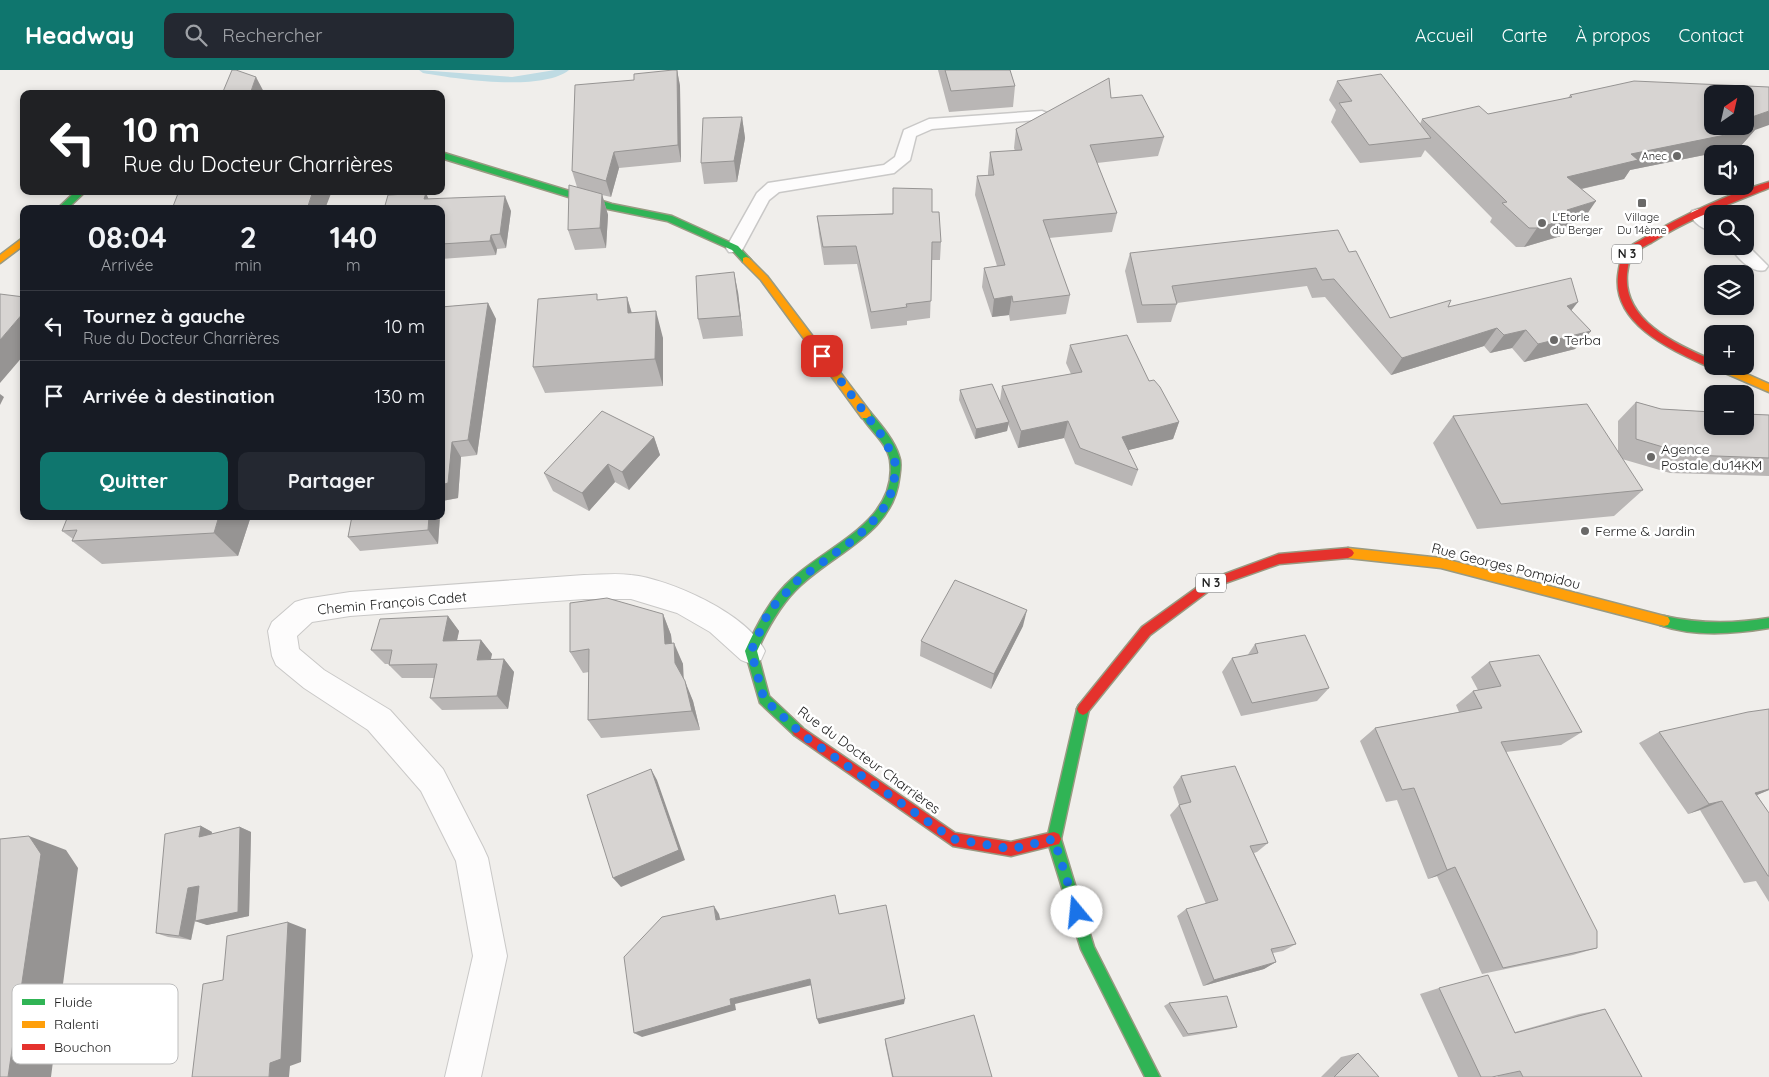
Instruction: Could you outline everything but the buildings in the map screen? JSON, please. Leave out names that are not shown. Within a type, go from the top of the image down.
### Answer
[{"type":"main road","points":[[445,157],[611,207],[669,218],[735,248],[764,278],[880,433],[895,459],[894,487],[881,513],[856,538],[798,580],[769,611],[751,651]]},
{"type":"main road","name":"N 3","points":[[1704,360],[1676,348],[1644,326],[1627,302],[1621,280],[1628,253],[1668,227],[1769,185]]},
{"type":"main road","points":[[66,205],[77,195]]},
{"type":"main road","points":[[0,260],[20,243]]},
{"type":"main road","points":[[1739,375],[1769,388]]},
{"type":"main road","name":"Rue Georges Pompidou","points":[[1153,1077],[1088,949],[1054,839],[1083,708],[1146,631],[1154,625],[1210,584],[1279,559],[1355,552],[1441,563],[1682,626],[1738,629],[1769,623]]},
{"type":"main road","name":"Rue du Docteur Charrières","points":[[751,651],[764,699],[804,736],[953,839],[1011,849],[1054,839]]},
{"type":"street","name":"Chemin François Cadet","points":[[462,1077],[490,956],[472,858],[432,780],[379,720],[314,679],[286,656],[282,631],[305,611],[350,604],[584,587],[631,587],[661,594],[688,604],[720,623],[751,651]]},
{"type":"lane","points":[[735,248],[763,197],[774,187],[888,169],[902,160],[909,133],[929,124],[1042,116]]},
{"type":"lane","points":[[1698,215],[1704,220]]},
{"type":"lane","points":[[1747,255],[1759,266]]},
{"type":"waterway","points":[[423,70],[494,79],[530,78],[565,70]]},
{"type":"traffic: fast","points":[[445,156],[611,207],[669,218],[735,248],[746,260]]},
{"type":"traffic: fast","points":[[66,205],[77,195]]},
{"type":"traffic: fast","points":[[798,731],[764,699],[751,651],[771,614],[789,589],[811,569],[860,535],[874,522],[885,507],[893,490],[895,458],[878,429],[866,415]]},
{"type":"traffic: fast","points":[[1664,621],[1690,626],[1717,628],[1769,623]]},
{"type":"traffic: fast","points":[[1083,709],[1054,839],[1088,949],[1153,1077]]},
{"type":"traffic: slow","points":[[0,260],[20,243]]},
{"type":"traffic: slow","points":[[746,260],[764,278],[866,415]]},
{"type":"traffic: slow","points":[[1739,375],[1769,388]]},
{"type":"traffic: slow","points":[[1348,553],[1441,563],[1664,621]]},
{"type":"traffic: jam","points":[[1704,360],[1665,340],[1636,317],[1626,303],[1621,287],[1625,261],[1632,249],[1674,225],[1769,185]]},
{"type":"traffic: jam","points":[[1083,709],[1146,631],[1210,584],[1279,559],[1348,553]]},
{"type":"traffic: jam","points":[[798,731],[953,839],[1011,849],[1054,839]]},
{"type":"place","name":"Anec","points":[[1677,156]]},
{"type":"place","name":"Village Du 14ème","points":[[1642,203]]},
{"type":"place","name":"L'Etorle du Berger","points":[[1542,223]]},
{"type":"place","name":"Terba","points":[[1554,340]]},
{"type":"place","name":"Agence Postale du14KM","points":[[1651,457]]},
{"type":"place","name":"Ferme & Jardin","points":[[1585,531]]},
{"type":"route","points":[[822,356],[880,433],[895,459],[894,487],[881,513],[856,538],[798,580],[769,611],[751,651],[764,699],[804,736],[953,839],[1011,849],[1054,839],[1077,912]]}]
